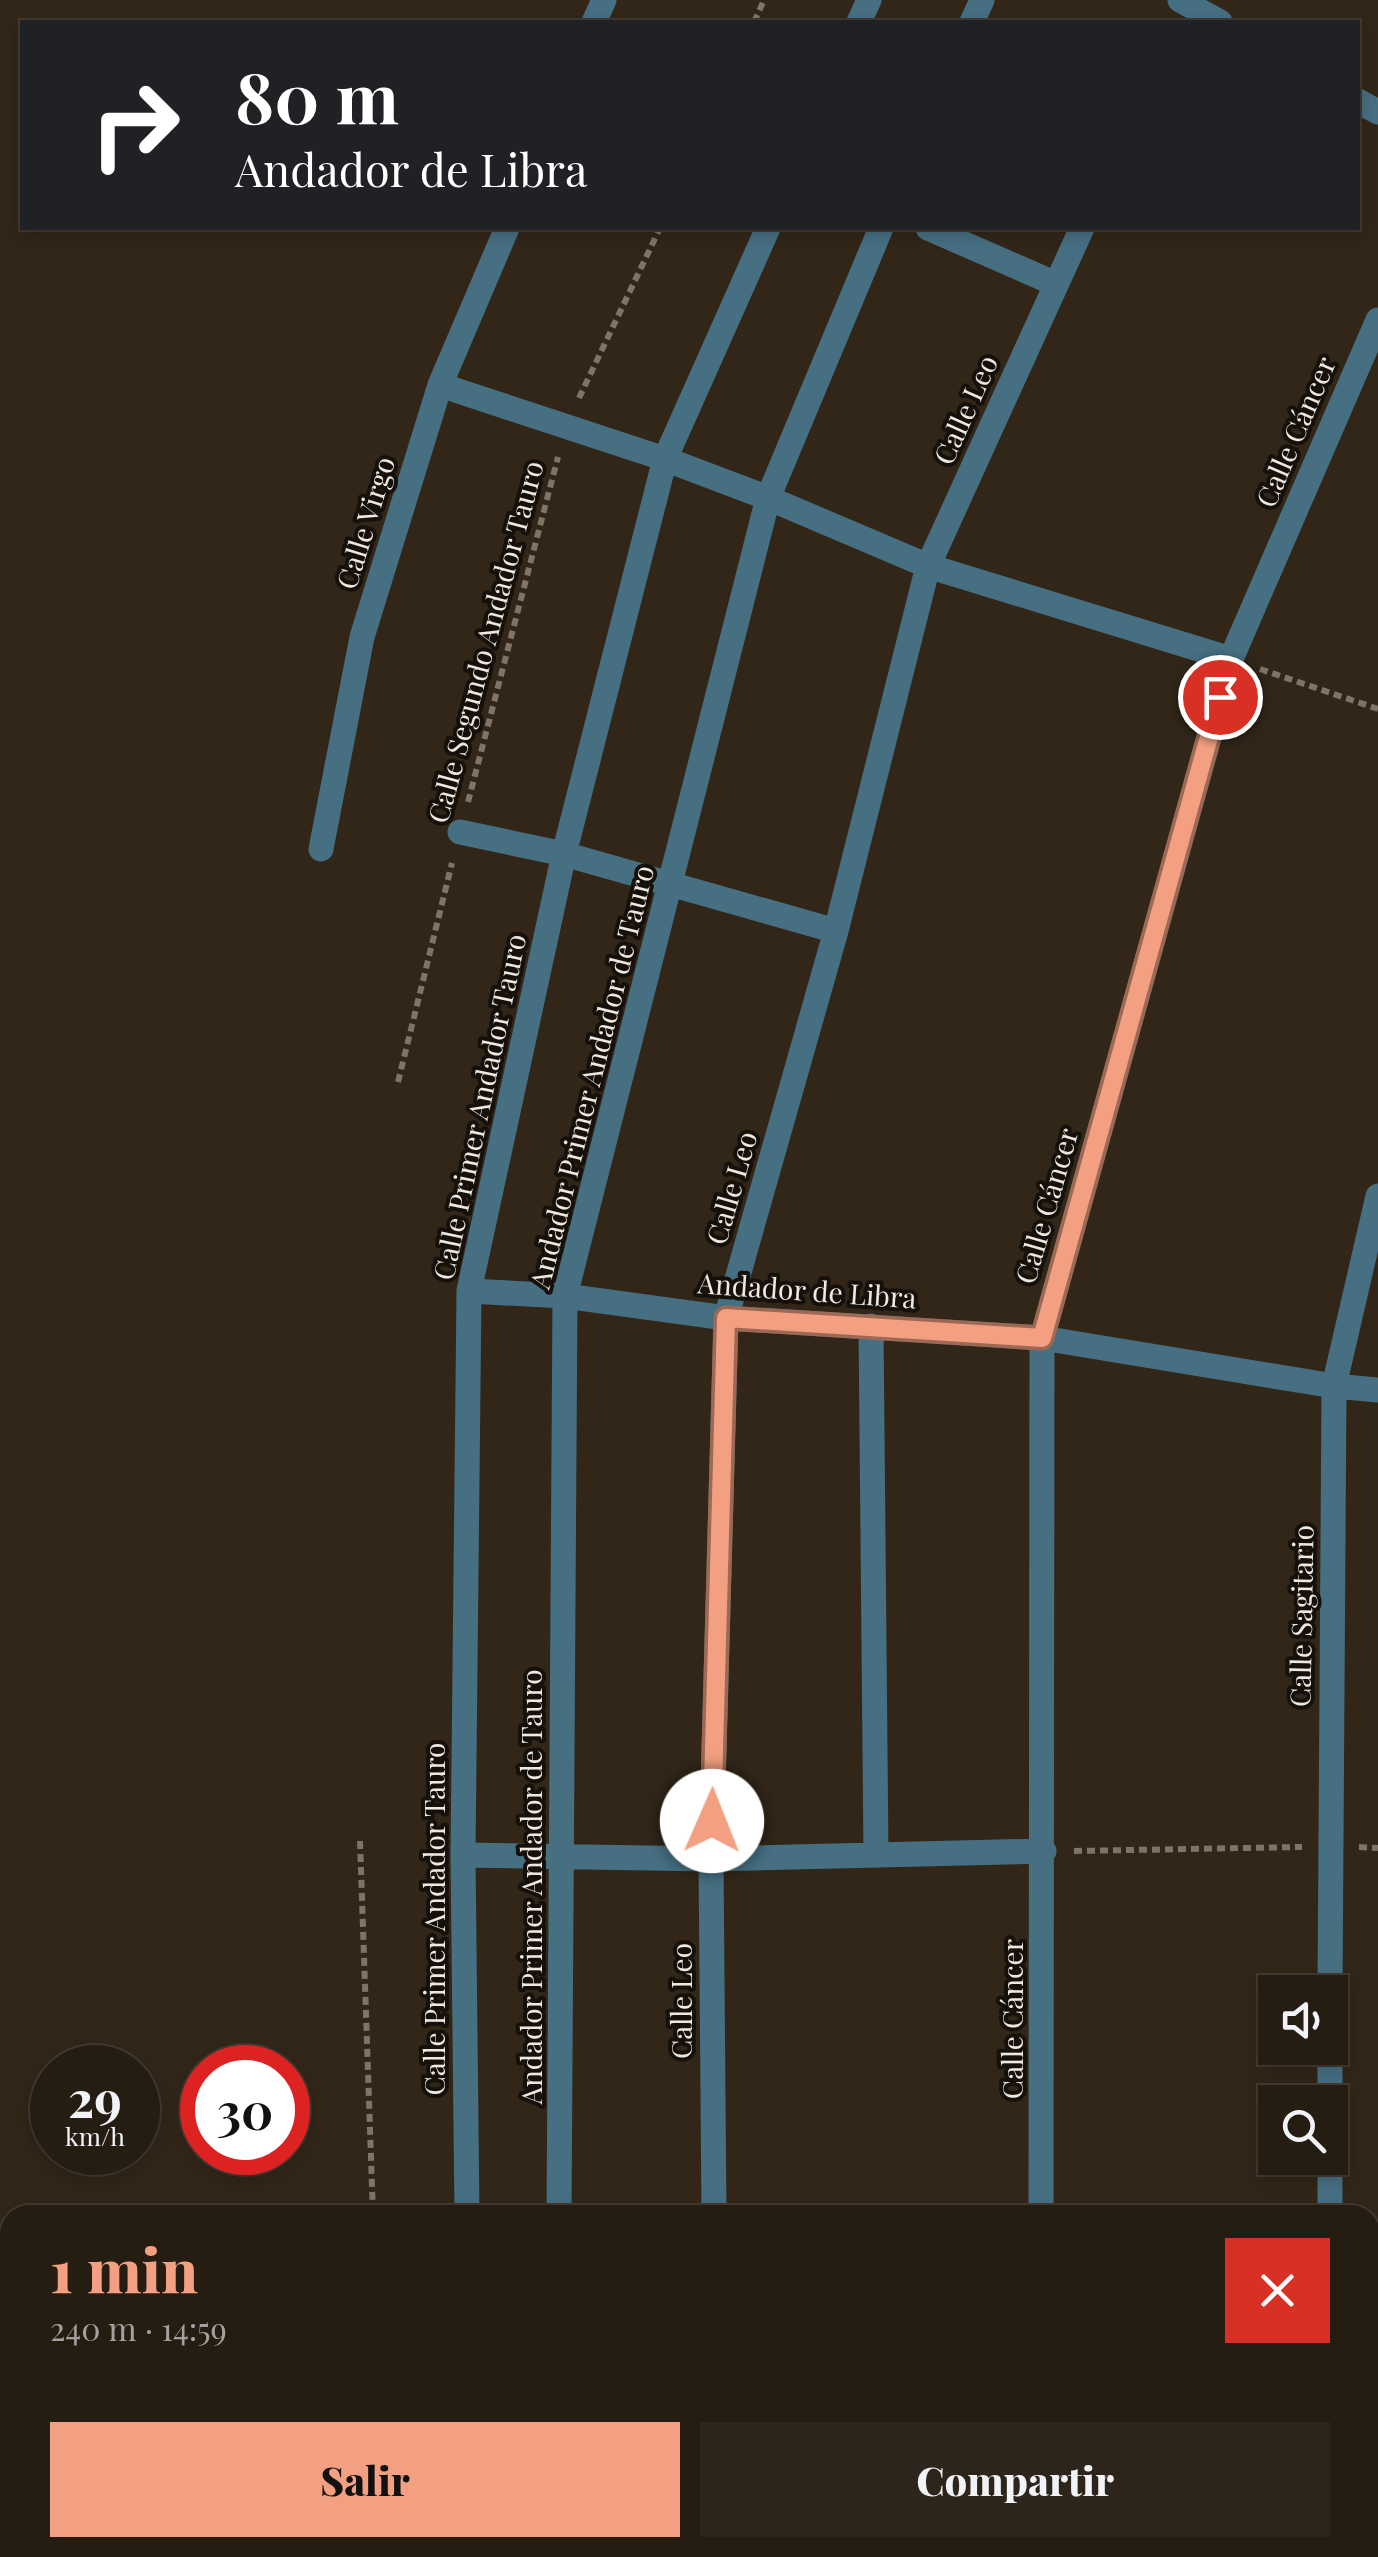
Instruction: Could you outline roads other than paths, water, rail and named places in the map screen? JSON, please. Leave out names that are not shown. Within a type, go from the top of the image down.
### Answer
[{"type":"street","points":[[1180,8],[1214,20]]},
{"type":"street","name":"Calle Virgo","points":[[321,848],[362,637],[440,385],[505,230]]},
{"type":"street","name":"Calle Primer Andador Tauro","points":[[467,2205],[463,1855],[470,1291],[564,854],[665,459],[767,230]]},
{"type":"street","name":"Andador Primer Andador de Tauro","points":[[559,2205],[565,1296],[768,498],[880,230]]},
{"type":"street","points":[[933,230],[1056,284]]},
{"type":"street","name":"Calle Leo","points":[[714,2205],[711,1860],[726,1318],[836,931],[928,566],[1081,230]]},
{"type":"street","name":"Calle Cáncer","points":[[1041,2205],[1042,1338],[1231,659],[1378,320]]},
{"type":"street","points":[[440,385],[665,459],[928,566],[1231,659]]},
{"type":"street","points":[[460,832],[564,854],[836,931]]},
{"type":"street","name":"Calle Sagitario","points":[[1330,1975],[1334,1386],[1378,1196]]},
{"type":"street","name":"Andador de Libra","points":[[470,1291],[565,1296],[726,1318],[1042,1338],[1378,1390]]},
{"type":"street","points":[[871,1326],[876,1856]]},
{"type":"street","points":[[463,1855],[711,1860],[1044,1852]]},
{"type":"street","points":[[1330,2175],[1330,2205]]}]
